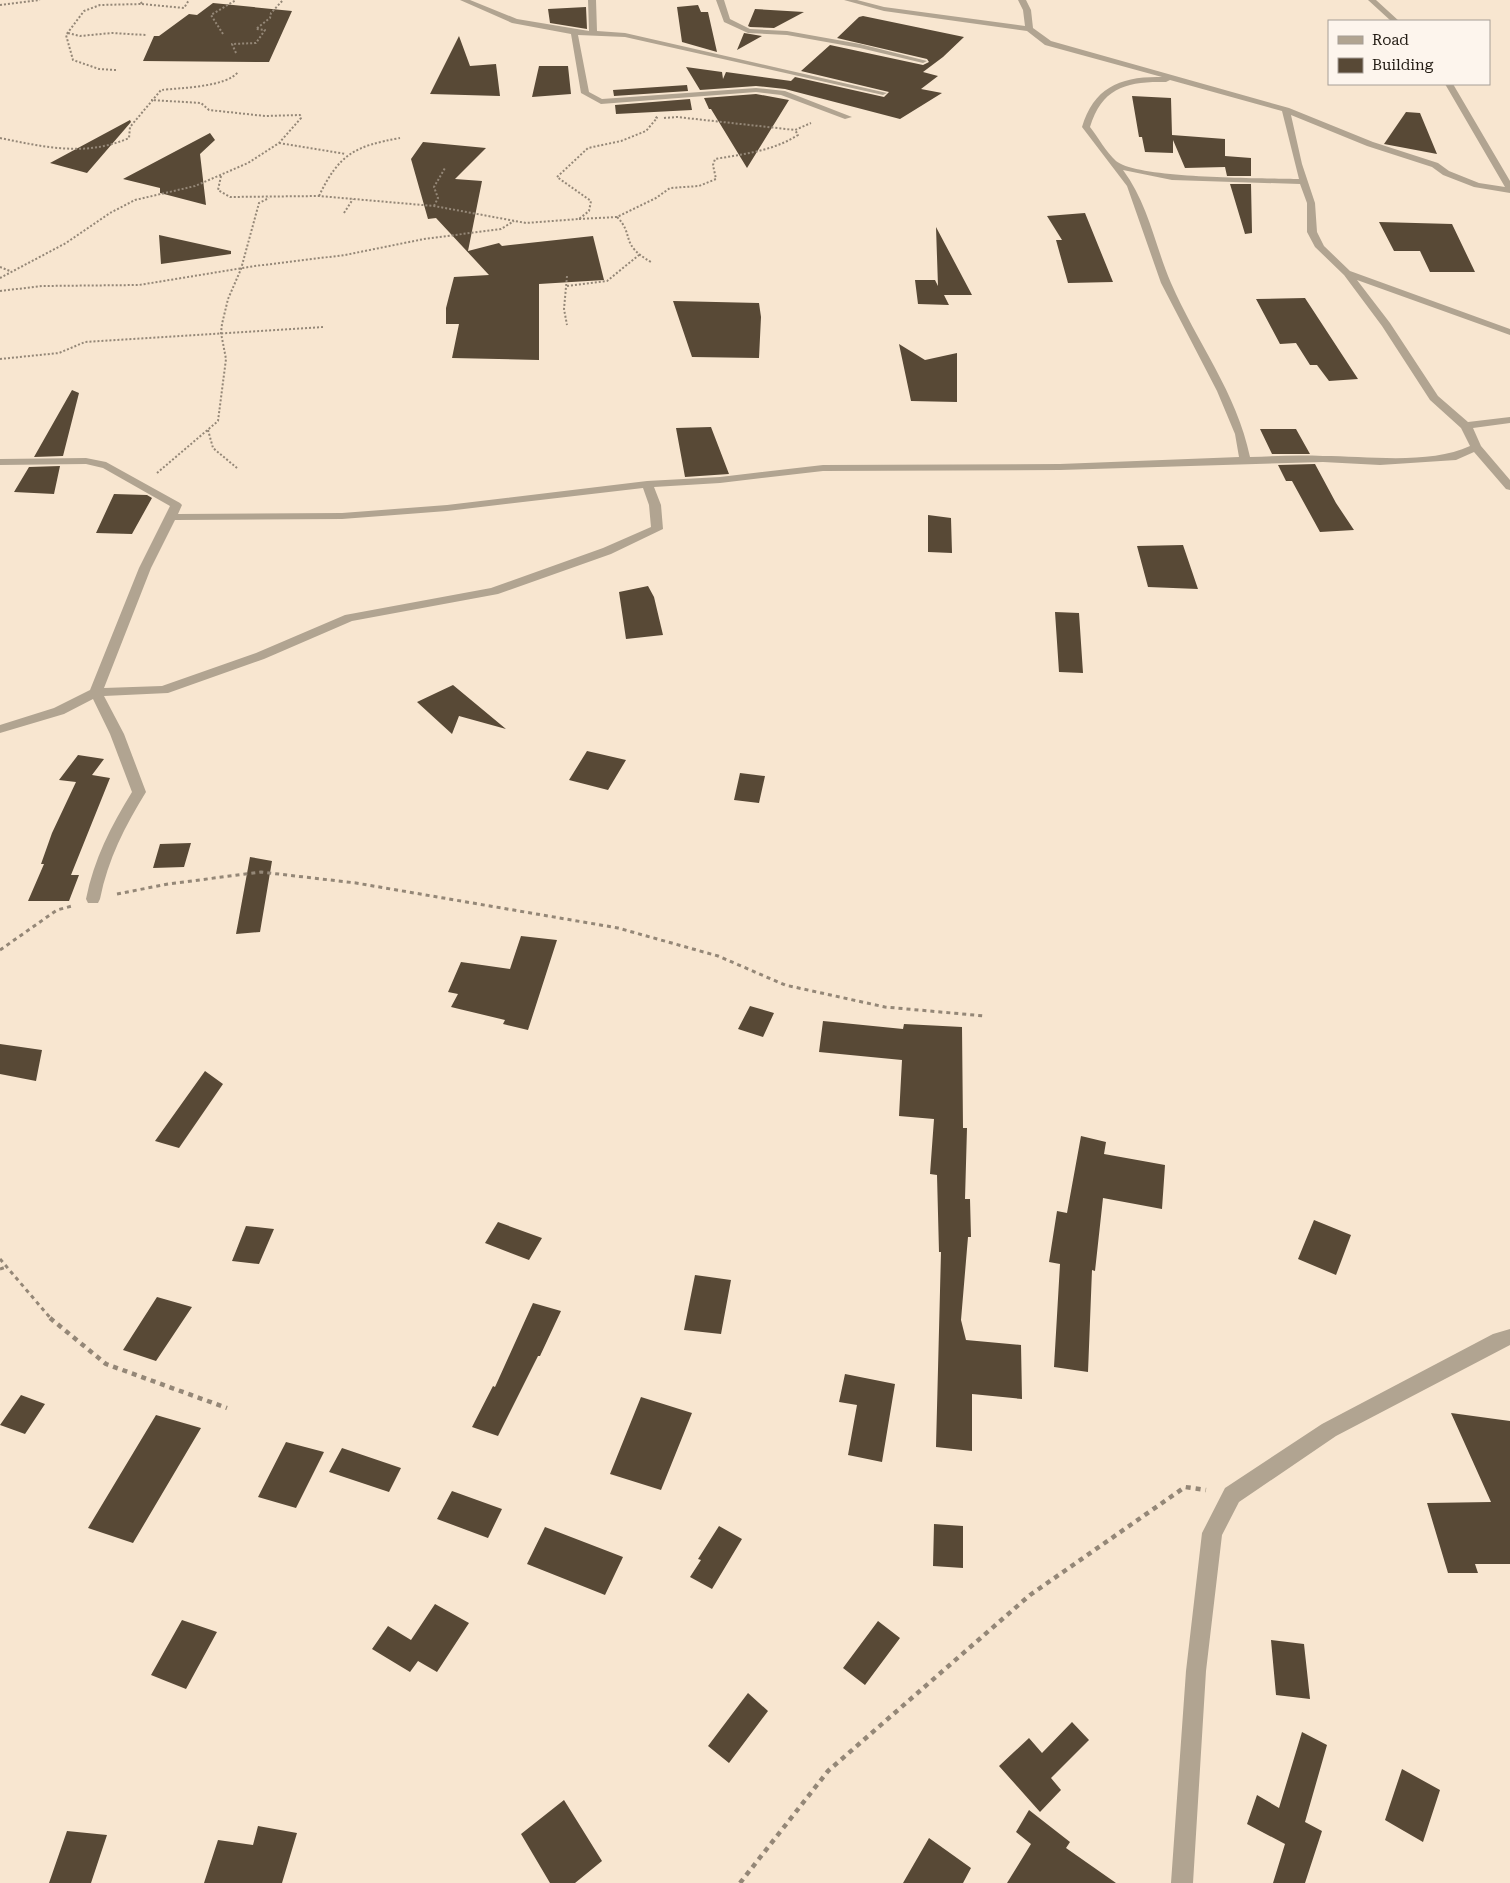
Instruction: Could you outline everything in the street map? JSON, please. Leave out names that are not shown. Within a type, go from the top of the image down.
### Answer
[{"type":"street","points":[[464,0],[516,22],[574,32],[625,35],[883,93]]},
{"type":"street","points":[[592,0],[593,33]]},
{"type":"street","points":[[720,0],[727,20],[748,31],[805,36],[860,46],[923,61]]},
{"type":"street","points":[[848,0],[884,9],[1029,29],[1048,43],[1067,50],[1286,110],[1370,144],[1435,165],[1446,173],[1477,185],[1510,189]]},
{"type":"street","points":[[1022,0],[1027,10],[1029,29]]},
{"type":"street","points":[[1372,0],[1394,20]]},
{"type":"street","points":[[574,32],[585,93],[601,102],[756,90],[782,93],[848,117]]},
{"type":"street","points":[[1187,82],[1157,80],[1116,85],[1095,102],[1089,113],[1086,127],[1131,186],[1166,284],[1222,391],[1240,434],[1245,460]]},
{"type":"street","points":[[1450,85],[1510,189]]},
{"type":"street","points":[[1286,110],[1311,203],[1312,232],[1320,247],[1348,274],[1386,325],[1434,398],[1466,426],[1476,446],[1510,486]]},
{"type":"street","points":[[1115,163],[1128,169],[1172,177],[1304,182]]},
{"type":"street","points":[[1348,274],[1510,332]]},
{"type":"street","points":[[1466,426],[1510,420]]},
{"type":"street","points":[[171,517],[342,516],[447,508],[647,484],[720,480],[823,468],[1060,468],[1245,460],[1323,459],[1380,462],[1456,457],[1476,446]]},
{"type":"street","points":[[0,462],[86,462],[106,465],[141,487],[176,505],[145,568],[96,692],[117,734],[139,792],[111,836],[96,879],[93,899]]},
{"type":"street","points":[[0,729],[59,711],[96,692],[163,690],[260,656],[349,618],[494,591],[607,551],[657,529],[655,505],[647,484]]},
{"type":"street","points":[[1182,1883],[1196,1671],[1212,1533],[1232,1495],[1329,1430],[1500,1340],[1510,1337]]},
{"type":"path","points":[[0,5],[40,0]]},
{"type":"path","points":[[140,0],[142,4]]},
{"type":"path","points":[[116,70],[99,69],[73,60],[68,48],[66,35],[84,11],[100,5],[142,4],[184,8],[189,0]]},
{"type":"path","points":[[223,34],[211,15],[236,0]]},
{"type":"path","points":[[236,54],[232,44],[256,43],[265,30],[256,29],[270,18],[271,13],[280,0],[283,0]]},
{"type":"path","points":[[68,33],[80,36],[112,33],[146,35]]},
{"type":"path","points":[[0,138],[82,151],[115,146],[129,138],[130,128],[161,90],[216,83],[235,76],[238,72]]},
{"type":"path","points":[[634,99],[637,104],[657,118],[677,117],[795,130],[812,123],[848,117]]},
{"type":"path","points":[[0,278],[66,243],[110,213],[135,200],[195,186],[221,176],[265,154],[279,143],[301,118],[300,115],[265,116],[209,110],[201,103],[151,100]]},
{"type":"path","points":[[579,219],[589,212],[591,201],[582,192],[563,185],[557,177],[588,148],[621,140],[646,131],[657,118]]},
{"type":"path","points":[[221,176],[218,190],[222,194],[240,198],[319,196],[434,206],[526,223],[617,217],[656,198],[670,188],[709,184],[716,179],[713,165],[715,159],[757,152],[787,142],[798,135],[795,130]]},
{"type":"path","points":[[319,196],[330,172],[346,154],[367,145],[400,138]]},
{"type":"path","points":[[279,143],[346,154]]},
{"type":"path","points":[[434,206],[438,198],[434,187],[445,168]]},
{"type":"path","points":[[141,487],[218,421],[225,381],[226,359],[221,333],[228,299],[241,269],[259,203],[269,198]]},
{"type":"path","points":[[344,213],[353,199]]},
{"type":"path","points":[[617,217],[625,225],[627,244],[639,255],[651,262]]},
{"type":"path","points":[[0,291],[75,284],[139,285],[241,269],[324,259],[424,239],[501,229],[514,221]]},
{"type":"path","points":[[567,286],[607,281],[639,255]]},
{"type":"path","points":[[0,267],[10,271]]},
{"type":"path","points":[[567,325],[564,309],[568,276]]},
{"type":"path","points":[[0,359],[59,353],[85,342],[323,327]]},
{"type":"path","points":[[208,430],[213,448],[237,468]]},
{"type":"path","points":[[0,950],[57,910],[93,899],[168,884],[262,872],[356,883],[618,928],[718,956],[785,985],[885,1007],[984,1016]]},
{"type":"path","points":[[0,1259],[46,1316],[106,1364],[227,1408]]},
{"type":"path","points":[[0,1269],[6,1267]]},
{"type":"path","points":[[740,1883],[828,1771],[1030,1594],[1186,1487],[1232,1495]]},
{"type":"building","points":[[213,3],[292,11],[269,62],[143,61],[154,36],[159,36],[189,14],[197,15]]},
{"type":"building","points":[[698,5],[701,12],[708,12],[717,52],[682,42],[677,7]]},
{"type":"building","points":[[586,7],[587,29],[550,23],[548,9]]},
{"type":"building","points":[[755,9],[804,12],[774,28],[750,27],[748,26]]},
{"type":"building","points":[[863,16],[964,37],[943,57],[923,72],[938,76],[921,89],[942,93],[900,119],[785,89],[756,86],[700,90],[686,67],[722,72],[723,79],[726,72],[791,81],[795,77],[884,97],[889,92],[801,71],[830,45],[923,65],[929,62],[927,59],[837,38],[859,17]]},
{"type":"building","points":[[744,33],[762,36],[737,50]]},
{"type":"building","points":[[459,36],[470,66],[496,64],[500,96],[430,94]]},
{"type":"building","points":[[539,66],[568,66],[571,94],[532,97]]},
{"type":"building","points":[[687,85],[688,91],[614,96],[613,90]]},
{"type":"building","points":[[756,94],[789,100],[747,168],[704,98]]},
{"type":"building","points":[[1132,96],[1171,98],[1172,135],[1225,139],[1225,156],[1251,158],[1251,176],[1227,176],[1225,167],[1185,168],[1173,140],[1173,153],[1145,152],[1142,137],[1139,137]]},
{"type":"building","points":[[690,99],[692,110],[616,114],[615,105]]},
{"type":"building","points":[[1406,112],[1420,113],[1437,154],[1384,144]]},
{"type":"building","points":[[130,120],[131,122],[87,173],[50,163]]},
{"type":"building","points":[[210,133],[215,140],[200,154],[206,205],[160,193],[160,188],[123,179]]},
{"type":"building","points":[[423,142],[486,148],[455,179],[482,181],[468,251],[499,243],[502,246],[593,236],[604,280],[539,284],[539,360],[452,358],[459,324],[446,324],[446,308],[454,277],[489,275],[436,218],[428,219],[411,159]]},
{"type":"building","points":[[1230,184],[1251,184],[1252,233],[1245,234]]},
{"type":"building","points":[[1085,213],[1113,282],[1068,283],[1056,240],[1062,240],[1047,216]]},
{"type":"building","points":[[1379,222],[1452,224],[1475,272],[1430,272],[1420,251],[1394,251]]},
{"type":"building","points":[[936,227],[972,295],[944,295],[949,305],[918,304],[915,280],[935,280],[938,286]]},
{"type":"building","points":[[159,235],[231,251],[231,254],[161,264]]},
{"type":"building","points":[[1305,298],[1358,379],[1329,381],[1317,365],[1310,365],[1296,343],[1280,344],[1256,299]]},
{"type":"building","points":[[673,301],[759,303],[761,317],[759,358],[692,357]]},
{"type":"building","points":[[899,344],[925,360],[957,353],[957,402],[911,401]]},
{"type":"building","points":[[72,390],[79,393],[63,456],[34,457]]},
{"type":"building","points":[[711,427],[729,474],[685,477],[676,428]]},
{"type":"building","points":[[1260,429],[1296,429],[1310,454],[1272,454]]},
{"type":"building","points":[[1315,464],[1336,503],[1354,530],[1320,532],[1292,481],[1286,481],[1278,465]]},
{"type":"building","points":[[60,466],[54,494],[14,492],[29,467]]},
{"type":"building","points":[[114,494],[147,495],[152,498],[132,534],[96,533]]},
{"type":"building","points":[[928,515],[951,518],[952,553],[928,552]]},
{"type":"building","points":[[1183,545],[1198,589],[1148,587],[1137,546]]},
{"type":"building","points":[[648,586],[654,597],[663,635],[626,639],[619,592]]},
{"type":"building","points":[[1055,612],[1079,613],[1083,673],[1059,672]]},
{"type":"building","points":[[453,685],[506,729],[459,716],[452,734],[417,702]]},
{"type":"building","points":[[587,751],[626,760],[608,790],[569,780]]},
{"type":"building","points":[[78,755],[104,759],[92,775],[110,778],[71,875],[79,875],[69,901],[28,901],[44,864],[41,864],[52,833],[76,782],[59,780]]},
{"type":"building","points":[[740,773],[765,776],[759,803],[734,800]]},
{"type":"building","points":[[191,843],[184,867],[153,868],[160,844]]},
{"type":"building","points":[[250,857],[272,861],[260,932],[236,934]]},
{"type":"building","points":[[521,936],[557,940],[528,1030],[503,1024],[505,1020],[451,1007],[458,994],[448,992],[461,962],[510,969]]},
{"type":"building","points":[[750,1006],[774,1013],[763,1037],[738,1029]]},
{"type":"building","points":[[823,1021],[903,1029],[904,1024],[962,1027],[963,1128],[967,1128],[965,1199],[970,1199],[971,1237],[968,1237],[961,1320],[966,1340],[1021,1345],[1022,1399],[972,1394],[972,1451],[936,1447],[941,1252],[939,1252],[937,1175],[930,1174],[934,1119],[899,1116],[902,1060],[819,1052]]},
{"type":"building","points":[[0,1044],[42,1050],[36,1081],[0,1074]]},
{"type":"building","points":[[205,1071],[223,1084],[179,1148],[155,1141]]},
{"type":"building","points":[[1081,1136],[1106,1142],[1104,1154],[1165,1165],[1162,1209],[1103,1198],[1095,1271],[1092,1270],[1088,1372],[1054,1367],[1060,1264],[1049,1262],[1057,1211],[1067,1213]]},
{"type":"building","points":[[1314,1220],[1351,1235],[1336,1275],[1298,1259]]},
{"type":"building","points":[[498,1222],[542,1238],[529,1260],[485,1243]]},
{"type":"building","points":[[246,1226],[274,1229],[259,1264],[232,1261]]},
{"type":"building","points":[[695,1275],[731,1280],[721,1334],[684,1330]]},
{"type":"building","points":[[157,1297],[192,1307],[156,1361],[123,1350]]},
{"type":"building","points":[[533,1303],[561,1311],[540,1356],[538,1356],[498,1436],[472,1427],[493,1386],[495,1387]]},
{"type":"building","points":[[845,1374],[895,1384],[882,1462],[848,1455],[857,1405],[839,1402]]},
{"type":"building","points":[[21,1395],[45,1404],[25,1434],[0,1425]]},
{"type":"building","points":[[641,1397],[692,1413],[661,1490],[610,1474]]},
{"type":"building","points":[[1451,1413],[1510,1421],[1510,1564],[1475,1564],[1478,1573],[1448,1573],[1427,1503],[1491,1502]]},
{"type":"building","points":[[156,1415],[201,1428],[133,1543],[88,1528]]},
{"type":"building","points":[[286,1442],[324,1452],[296,1508],[258,1497]]},
{"type":"building","points":[[342,1448],[401,1468],[389,1492],[329,1472]]},
{"type":"building","points":[[452,1491],[502,1509],[488,1538],[437,1519]]},
{"type":"building","points":[[934,1524],[963,1526],[963,1568],[933,1566]]},
{"type":"building","points":[[719,1526],[742,1539],[712,1589],[690,1577],[701,1560],[698,1559]]},
{"type":"building","points":[[545,1527],[623,1557],[605,1595],[527,1564]]},
{"type":"building","points":[[435,1604],[469,1623],[437,1672],[418,1661],[410,1672],[372,1649],[388,1626],[411,1640]]},
{"type":"building","points":[[182,1620],[217,1632],[186,1689],[151,1675]]},
{"type":"building","points":[[878,1621],[900,1638],[865,1685],[843,1668]]},
{"type":"building","points":[[1271,1640],[1304,1644],[1310,1699],[1276,1695]]},
{"type":"building","points":[[748,1693],[768,1711],[729,1763],[708,1746]]},
{"type":"building","points":[[1072,1722],[1089,1740],[1051,1778],[1061,1790],[1040,1812],[999,1766],[1029,1738],[1042,1753]]},
{"type":"building","points":[[1302,1732],[1327,1745],[1305,1822],[1322,1831],[1305,1883],[1273,1883],[1285,1844],[1247,1824],[1257,1795],[1279,1808]]},
{"type":"building","points":[[1402,1769],[1440,1790],[1423,1842],[1385,1820]]},
{"type":"building","points":[[564,1800],[602,1861],[575,1883],[550,1883],[521,1834]]},
{"type":"building","points":[[1029,1810],[1070,1842],[1066,1848],[1116,1883],[1007,1883],[1031,1844],[1016,1832]]},
{"type":"building","points":[[258,1826],[297,1833],[282,1883],[204,1883],[218,1840],[253,1845]]},
{"type":"building","points":[[67,1831],[107,1835],[91,1883],[49,1883]]},
{"type":"building","points":[[929,1838],[971,1868],[963,1883],[903,1883]]}]
